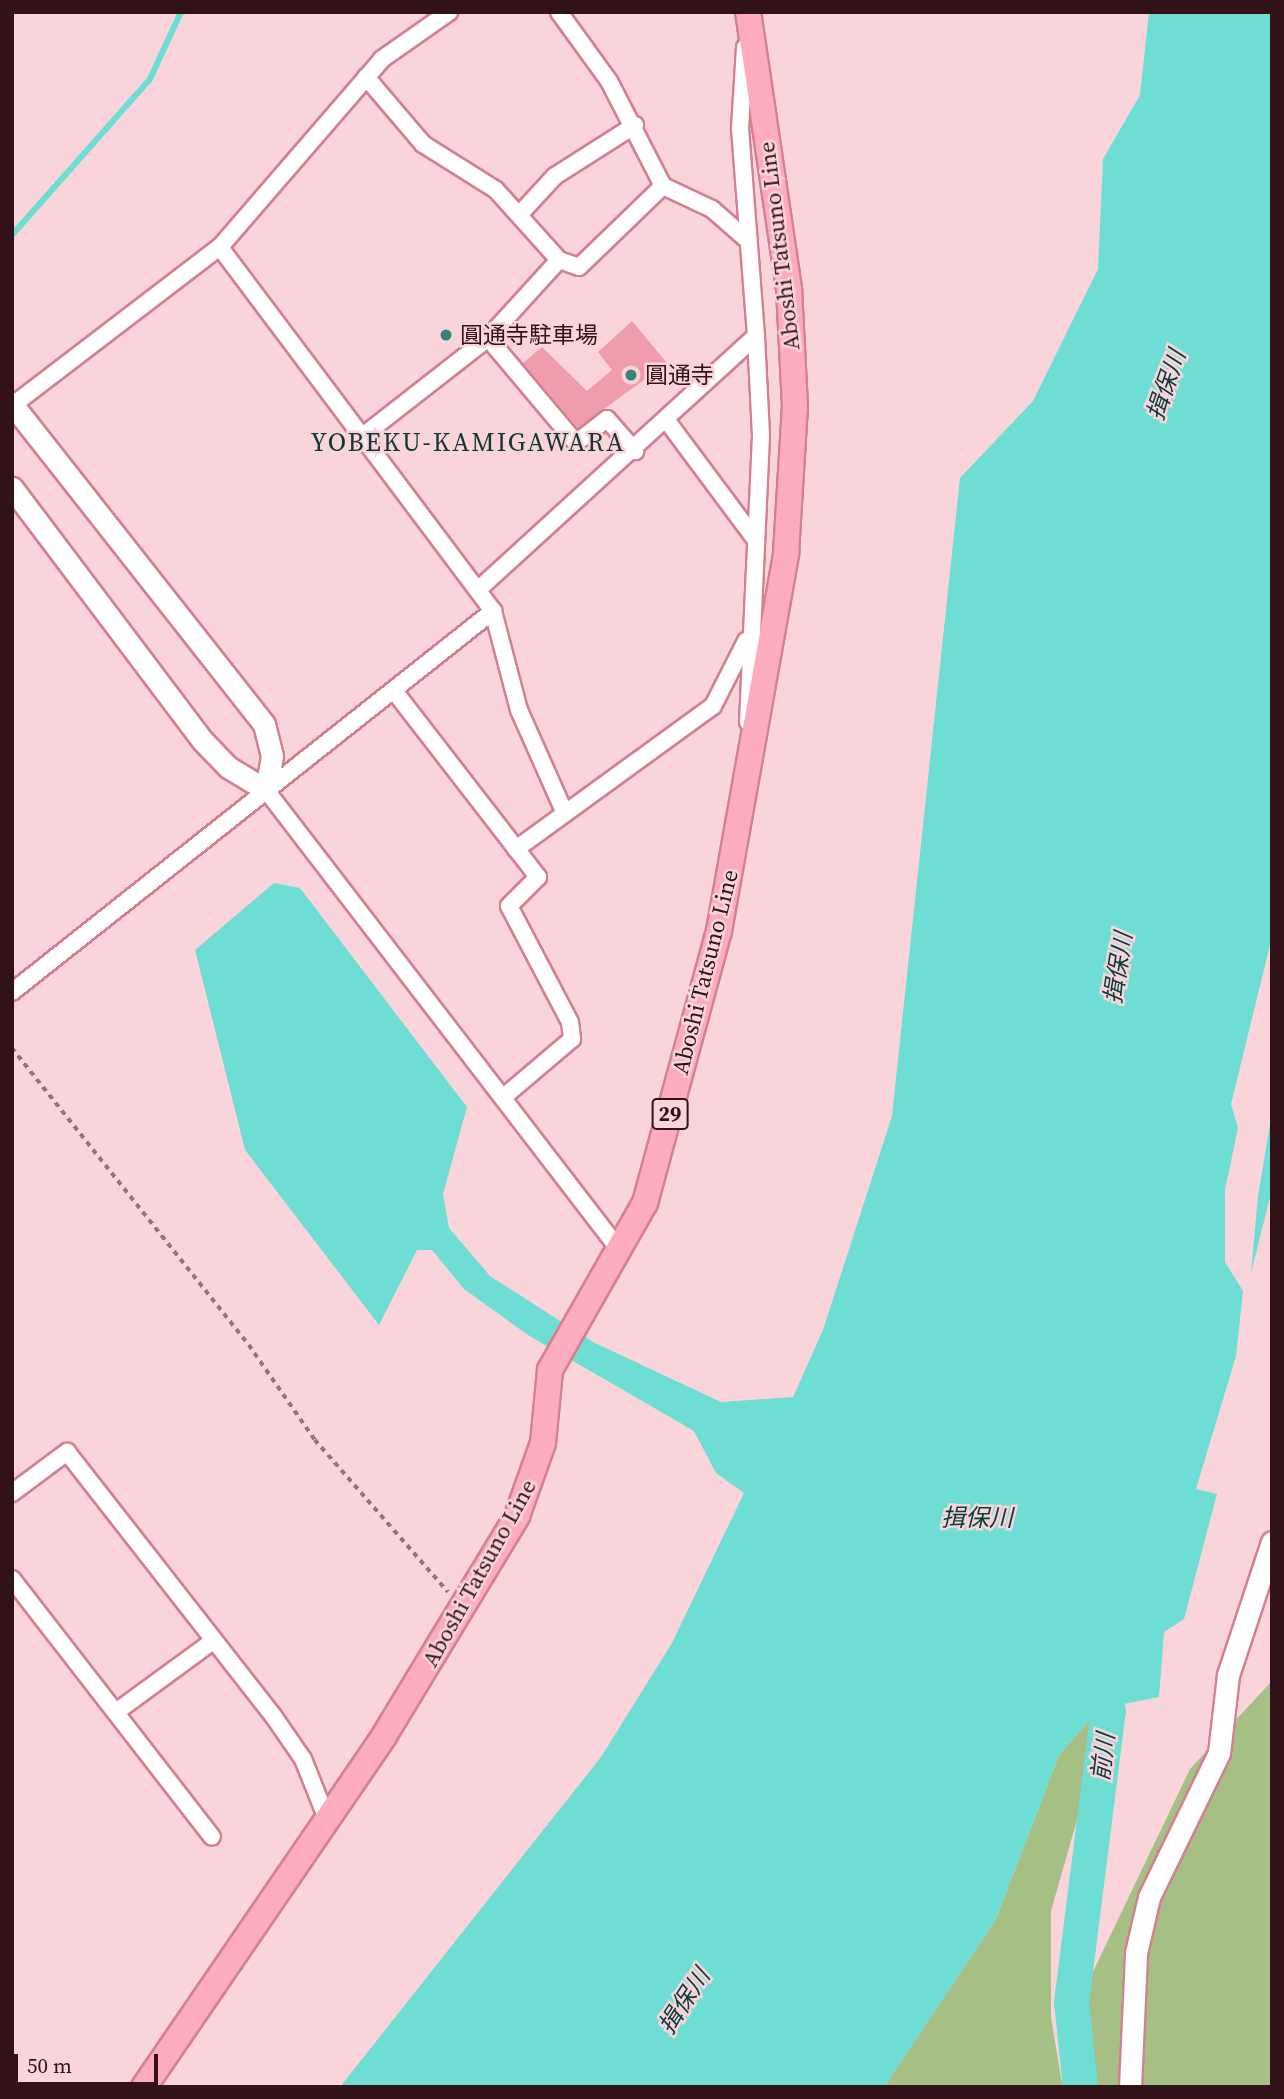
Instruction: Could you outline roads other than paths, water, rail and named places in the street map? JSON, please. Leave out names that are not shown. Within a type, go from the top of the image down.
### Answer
[{"type":"main road","name":"Aboshi Tatsuno Line","points":[[144,2087],[327,1819],[463,1609],[534,1480],[550,1370],[621,1252],[645,1203],[688,1048],[754,748],[786,553],[795,407],[789,289],[748,12]]},
{"type":"street","points":[[266,790],[272,756],[264,724],[13,404],[220,247],[366,77],[449,12]]},
{"type":"street","points":[[559,12],[635,124],[663,186],[712,209],[745,238]]},
{"type":"street","points":[[748,12],[740,130],[745,238],[756,336],[761,435],[747,638],[754,748]]},
{"type":"street","points":[[366,77],[423,144],[466,166],[519,215],[559,260],[579,267],[663,186]]},
{"type":"street","points":[[519,215],[555,176],[635,124]]},
{"type":"street","points":[[220,247],[481,587],[493,611],[519,710],[565,811]]},
{"type":"street","points":[[364,435],[488,338],[559,260]]},
{"type":"street","points":[[481,587],[635,451],[756,336]]},
{"type":"street","points":[[488,338],[576,443],[607,419],[635,451]]},
{"type":"street","points":[[667,421],[755,539]]},
{"type":"street","points":[[12,488],[202,740],[228,767],[266,790],[506,1095],[621,1252]]},
{"type":"street","points":[[12,992],[266,790],[395,692],[493,611]]},
{"type":"street","points":[[516,849],[713,706],[747,638]]},
{"type":"street","points":[[395,692],[537,877],[509,906],[570,1022],[572,1039],[506,1095]]},
{"type":"street","points":[[12,1493],[67,1452],[303,1759],[327,1819]]},
{"type":"street","points":[[1130,2087],[1136,1952],[1149,1897],[1219,1753],[1228,1675],[1272,1542]]},
{"type":"street","points":[[12,1579],[212,1837]]},
{"type":"street","points":[[116,1713],[213,1641]]},
{"type":"water","name":"揖保川","points":[[1149,12],[1272,12],[1272,937],[1231,1104],[1238,1128],[1225,1190],[1225,1262],[1243,1291],[1236,1356],[1196,1489],[1217,1494],[1184,1619],[1164,1632],[1159,1697],[1099,1709],[1059,1755],[996,1919],[884,2087],[340,2087],[601,1757],[672,1643],[744,1493],[716,1473],[694,1431],[528,1335],[464,1289],[432,1250],[417,1250],[379,1325],[245,1150],[195,950],[274,883],[300,888],[467,1107],[443,1194],[449,1228],[490,1276],[593,1342],[721,1402],[793,1397],[823,1330],[892,1116],[960,478],[1033,401],[1098,269],[1103,159],[1140,95]]},
{"type":"water","points":[[1272,1112],[1272,1189],[1251,1273],[1258,1196]]},
{"type":"waterway","points":[[12,235],[150,79],[181,12]]},
{"type":"waterway","name":"前川","points":[[1080,2087],[1071,2002],[1108,1711],[1090,1662]]},
{"type":"place","name":"圓通寺駐車場","points":[[446,335]]},
{"type":"place","name":"圓通寺","points":[[631,375]]},
{"type":"district","name":"YOBEKU-KAMIGAWARA","points":[[468,443]]}]
